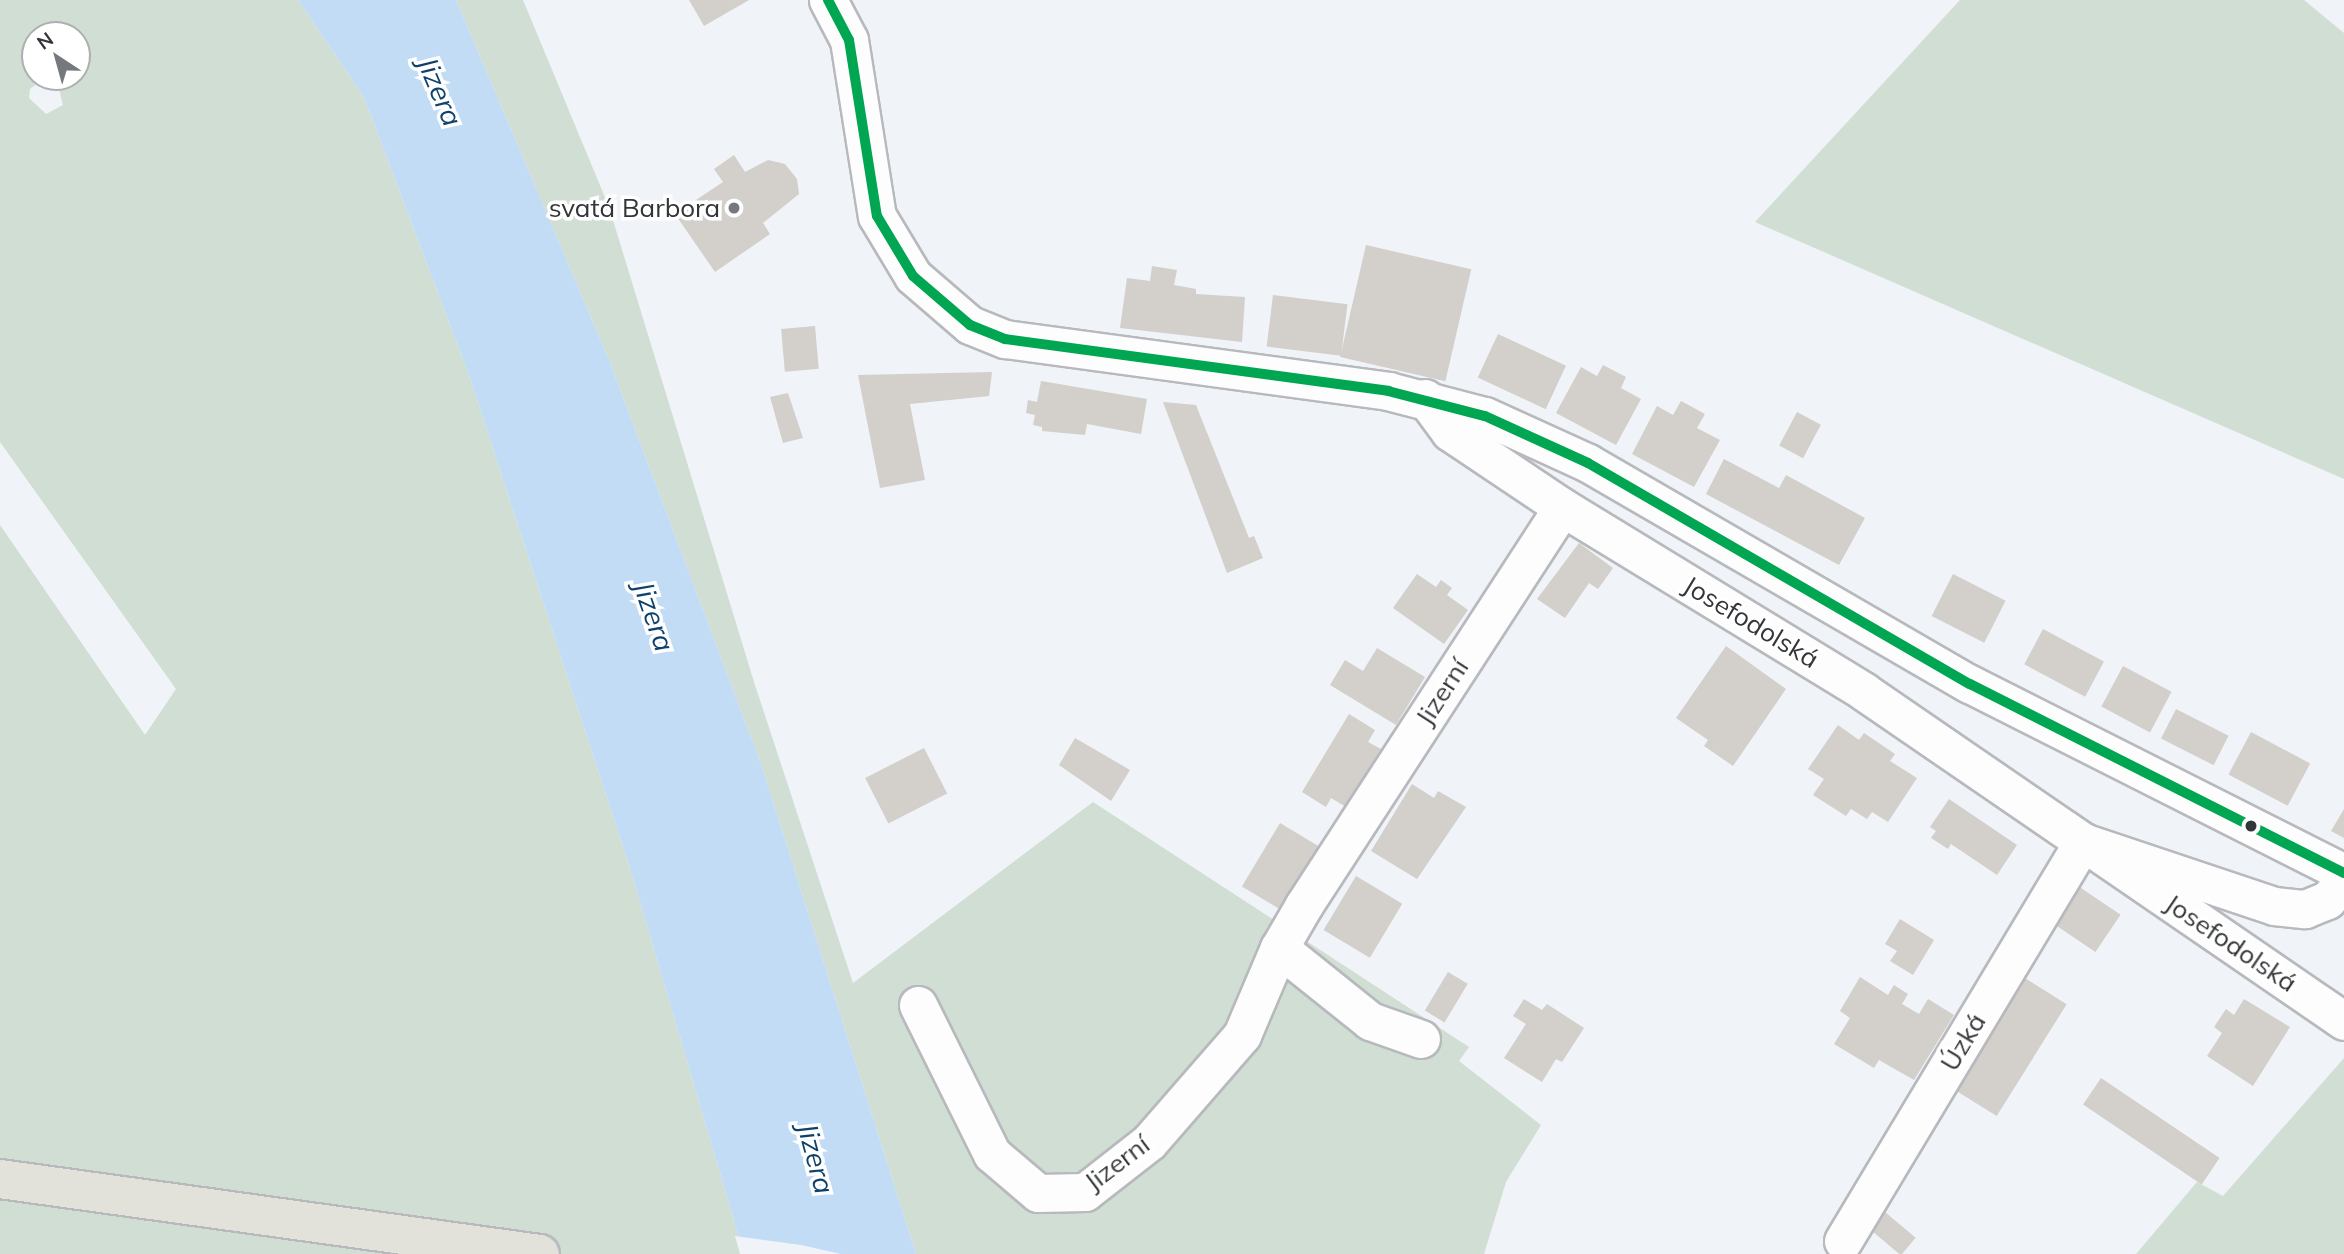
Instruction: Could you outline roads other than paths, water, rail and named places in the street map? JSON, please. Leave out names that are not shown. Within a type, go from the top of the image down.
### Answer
[{"type":"main road","points":[[0,1179],[540,1254]]},
{"type":"street","name":"Josefodolská","points":[[828,0],[849,40],[877,216],[913,276],[970,325],[1018,341],[1425,398],[1485,416],[1588,463],[1970,684],[2344,873]]},
{"type":"street","name":"Josefodolská","points":[[1425,398],[1450,432],[1562,507],[1863,691],[2344,1021]]},
{"type":"street","name":"Jizerní","points":[[918,1005],[992,1154],[1038,1192],[1085,1192],[1149,1142],[1242,1035],[1279,948],[1562,507]]},
{"type":"street","name":"Josefodolská","points":[[2083,842],[2274,906],[2305,909],[2327,900],[2344,882]]},
{"type":"street","name":"Úzká","points":[[1843,1241],[2083,842]]},
{"type":"street","points":[[1279,948],[1370,1021],[1421,1039]]},
{"type":"water","name":"Jizera","points":[[298,0],[456,0],[609,360],[761,764],[916,1254],[744,1254],[630,868],[469,375],[364,97]]},
{"type":"place","name":"svatá Barbora","points":[[734,208]]}]
